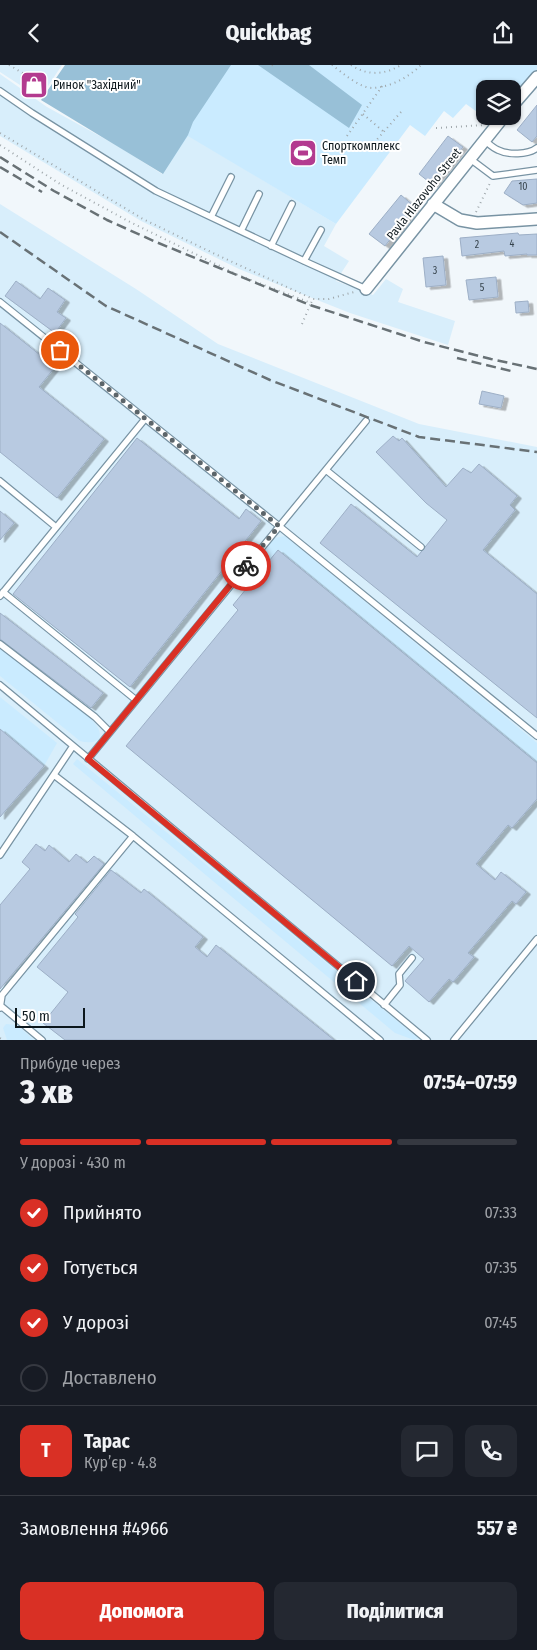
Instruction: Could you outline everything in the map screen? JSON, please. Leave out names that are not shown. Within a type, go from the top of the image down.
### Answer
[{"type":"street","points":[[521,96],[537,77]]},
{"type":"street","name":"Pavla Hlazovoho Street","points":[[366,289],[496,125]]},
{"type":"street","points":[[433,204],[460,220],[472,222],[505,222],[537,219]]},
{"type":"lane","points":[[0,91],[156,191],[366,289]]},
{"type":"lane","points":[[484,140],[495,149],[505,153],[532,153],[537,148]]},
{"type":"lane","points":[[469,158],[493,176],[537,170]]},
{"type":"lane","points":[[210,217],[231,177]]},
{"type":"lane","points":[[241,231],[259,194]]},
{"type":"lane","points":[[271,246],[292,205]]},
{"type":"lane","points":[[304,261],[320,230]]},
{"type":"lane","points":[[0,302],[537,736]]},
{"type":"lane","points":[[136,700],[2,594],[145,419]]},
{"type":"lane","points":[[88,759],[366,421]]},
{"type":"lane","points":[[326,470],[421,547]]},
{"type":"lane","points":[[0,481],[56,527]]},
{"type":"lane","points":[[0,644],[95,717],[110,732]]},
{"type":"lane","points":[[0,685],[427,1040]]},
{"type":"lane","points":[[0,855],[73,746]]},
{"type":"lane","points":[[54,775],[134,836],[380,1040]]},
{"type":"lane","points":[[42,1040],[1,1007],[2,995],[134,836]]},
{"type":"lane","points":[[454,1040],[537,939]]},
{"type":"lane","points":[[384,1005],[400,985],[399,974],[412,958]]},
{"type":"path","points":[[9,65],[28,76]]},
{"type":"path","points":[[272,65],[276,68]]},
{"type":"path","points":[[332,65],[358,83],[372,88],[395,83],[410,75],[421,65]]},
{"type":"path","points":[[351,65],[363,72],[378,74],[402,65]]},
{"type":"path","points":[[347,136],[383,85]]},
{"type":"path","points":[[379,150],[373,144],[401,112]]},
{"type":"path","points":[[362,114],[384,132]]},
{"type":"path","points":[[436,128],[490,125]]},
{"type":"path","points":[[0,133],[143,219],[313,299],[329,299],[366,289]]},
{"type":"path","points":[[0,145],[60,184],[130,222],[238,275],[311,303]]},
{"type":"path","points":[[472,222],[493,176]]},
{"type":"path","points":[[302,324],[313,299]]},
{"type":"shaded area","name":"Ринок \"Західний\"","points":[[0,65],[62,65],[40,98],[0,72]]},
{"type":"shaded area","points":[[65,65],[231,65],[193,122],[188,135],[163,174],[41,100]]},
{"type":"shaded area","name":"Спорткомплекс Темп","points":[[164,65],[537,65],[537,71],[521,91],[521,80],[476,80],[476,111],[466,104],[453,118],[444,111],[425,136],[410,125],[336,224],[188,136],[170,163],[137,142]]},
{"type":"shaded area","points":[[258,65],[309,65],[362,105],[349,128]]},
{"type":"shaded area","points":[[0,74],[47,107],[116,145],[162,174],[188,135],[336,224],[324,246],[349,261],[336,281],[373,295],[386,279],[403,289],[398,302],[455,321],[448,345],[350,313],[239,269],[141,221],[0,136]]},
{"type":"shaded area","points":[[0,204],[136,289],[218,344],[419,424],[537,447],[537,1040],[0,1040]]},
{"type":"shaded area","points":[[285,536],[537,743],[537,763],[279,550],[269,562],[259,554],[274,538]]},
{"type":"shaded area","points":[[0,648],[90,717],[100,733],[98,739],[92,742],[80,741],[0,676]]},
{"type":"shaded area","points":[[0,697],[57,743],[44,766],[0,729]]},
{"type":"shaded area","points":[[77,759],[418,1038],[414,1040],[395,1033],[73,764]]},
{"type":"shaded area","points":[[6,1024],[17,1025],[34,1040],[7,1040],[3,1028]]},
{"type":"building","points":[[537,105],[537,136],[532,142],[517,130]]},
{"type":"building","points":[[448,136],[463,147],[433,185],[419,174]]},
{"type":"building","points":[[537,179],[537,203],[523,205],[504,193],[512,181]]},
{"type":"building","points":[[401,195],[415,207],[385,246],[369,234]]},
{"type":"building","points":[[518,233],[519,235],[537,234],[537,255],[505,256],[504,251],[462,256],[460,238]]},
{"type":"building","points":[[443,256],[446,285],[426,287],[423,258]]},
{"type":"building","points":[[496,277],[498,297],[469,300],[466,280]]},
{"type":"building","points":[[16,281],[40,299],[48,288],[65,300],[57,312],[66,318],[55,333],[5,296]]},
{"type":"building","points":[[528,301],[529,312],[516,313],[515,302]]},
{"type":"building","points":[[0,323],[55,367],[39,387],[104,439],[57,498],[0,452]]},
{"type":"building","points":[[482,391],[504,396],[501,408],[479,404]]},
{"type":"building","points":[[393,436],[399,441],[402,438],[446,487],[463,468],[471,473],[479,464],[517,496],[510,505],[515,510],[483,550],[537,594],[537,718],[320,543],[351,504],[417,557],[447,520],[426,503],[376,452]]},
{"type":"building","points":[[137,438],[239,519],[246,509],[261,521],[130,687],[13,594]]},
{"type":"building","points":[[0,511],[14,523],[0,540]]},
{"type":"building","points":[[278,550],[537,763],[537,799],[512,828],[508,825],[476,864],[495,880],[501,872],[526,892],[516,904],[512,901],[468,953],[474,957],[453,982],[449,979],[429,1002],[405,981],[424,959],[409,946],[392,966],[126,746],[238,610],[233,605]]},
{"type":"building","points":[[0,613],[103,693],[91,708],[0,639]]},
{"type":"building","points":[[0,729],[44,766],[0,817]]},
{"type":"building","points":[[36,844],[45,851],[49,845],[69,862],[76,854],[87,863],[94,856],[104,864],[0,989],[0,905],[30,869],[22,862]]},
{"type":"building","points":[[111,870],[141,893],[144,889],[203,937],[195,947],[207,957],[216,945],[334,1040],[65,1040],[43,1023],[68,992],[37,967],[78,917],[75,914]]},
{"type":"railway","points":[[0,157],[54,191],[107,220],[310,305],[424,342],[537,369]]},
{"type":"railway","points":[[0,167],[42,192]]},
{"type":"railway","points":[[0,232],[106,306],[270,380],[419,437],[537,452]]},
{"type":"railway","points":[[457,358],[515,372]]},
{"type":"way so far","points":[[60,350],[279,526],[246,566]]},
{"type":"place","name":"Ринок \"Західний\"","points":[[34,85]]},
{"type":"place","name":"Спорткомплекс Темп","points":[[303,153]]},
{"type":"route","points":[[246,566],[88,759],[356,981]]}]
